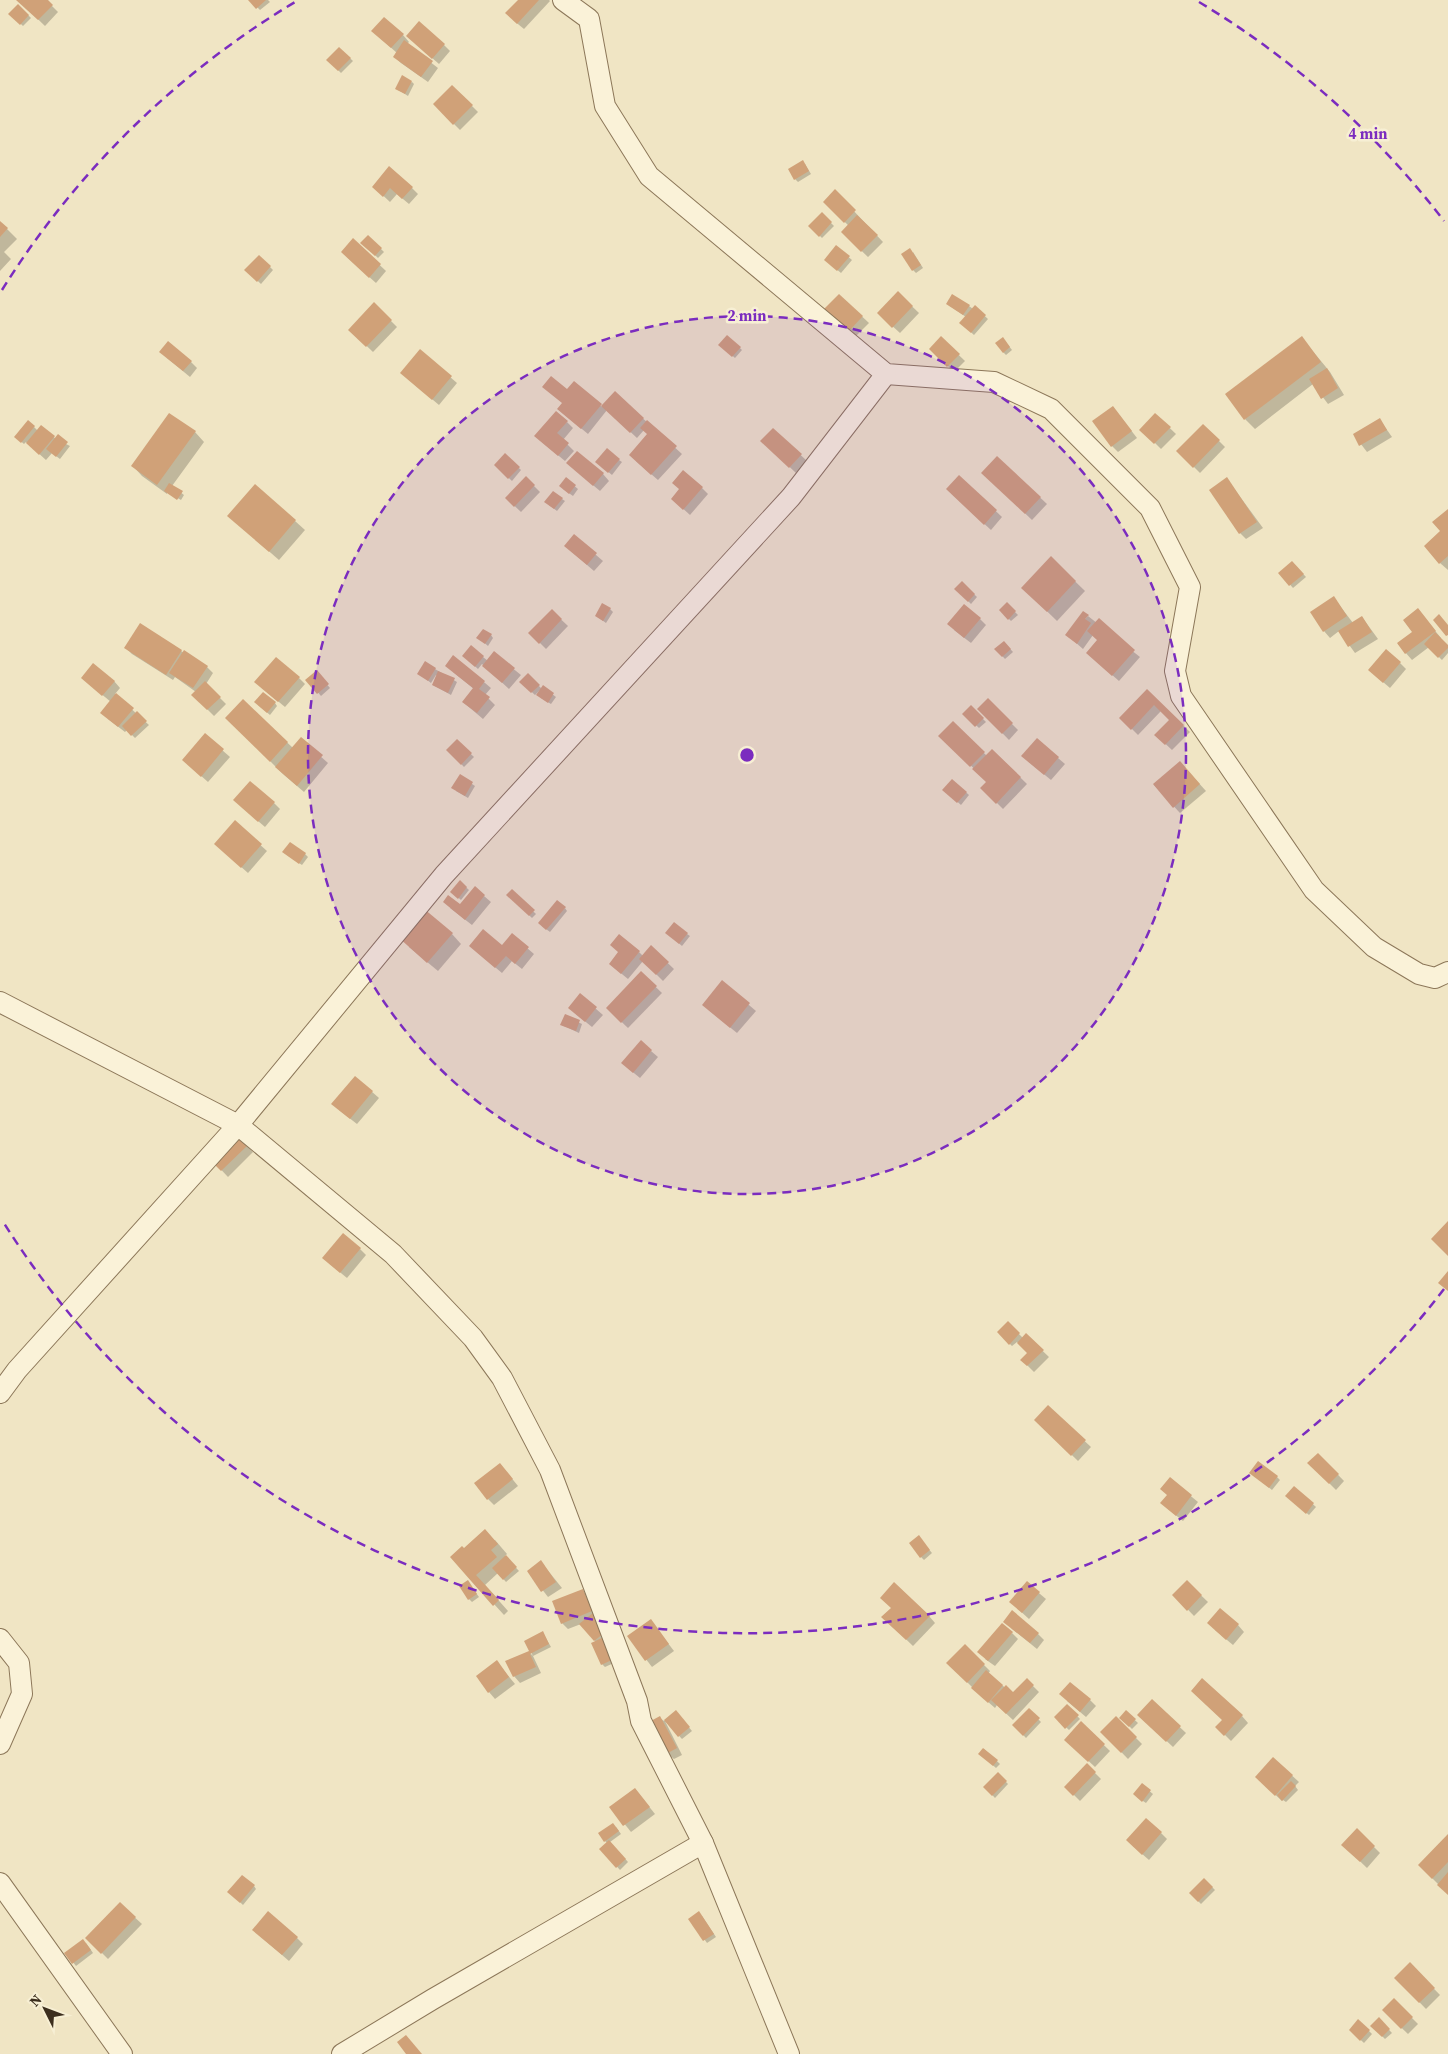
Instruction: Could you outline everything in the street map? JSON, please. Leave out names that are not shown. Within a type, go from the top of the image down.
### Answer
[{"type":"street","points":[[563,0],[589,19],[605,106],[649,176],[886,374],[994,382],[1051,409],[1150,508],[1190,587],[1175,671],[1180,696],[1314,890],[1374,947],[1419,974],[1435,978],[1448,972]]},
{"type":"street","points":[[0,1393],[17,1370],[238,1125],[444,875],[791,497],[886,374]]},
{"type":"street","points":[[0,1002],[238,1125],[393,1254],[473,1338],[502,1378],[550,1470],[637,1701],[641,1721],[703,1843],[789,2054]]},
{"type":"street","points":[[0,1639],[19,1663],[22,1694],[0,1744]]},
{"type":"street","points":[[342,2054],[433,1999],[703,1843]]},
{"type":"street","points":[[0,1883],[122,2054]]},
{"type":"building","points":[[16,0],[48,0],[53,5],[38,20]]},
{"type":"building","points":[[248,0],[266,0],[256,9]]},
{"type":"building","points":[[518,0],[539,0],[517,24],[505,13]]},
{"type":"building","points":[[18,4],[29,15],[20,25],[8,14]]},
{"type":"building","points":[[384,17],[404,34],[391,48],[371,31]]},
{"type":"building","points":[[419,21],[445,44],[432,59],[406,36]]},
{"type":"building","points":[[404,40],[433,61],[421,77],[393,57]]},
{"type":"building","points":[[339,47],[351,58],[338,71],[326,60]]},
{"type":"building","points":[[402,75],[412,81],[405,94],[395,89]]},
{"type":"building","points":[[452,85],[473,105],[453,125],[433,104]]},
{"type":"building","points":[[803,160],[809,171],[794,180],[788,169]]},
{"type":"building","points":[[389,166],[413,187],[402,199],[390,188],[383,197],[372,187]]},
{"type":"building","points":[[835,189],[856,210],[844,223],[823,202]]},
{"type":"building","points":[[822,212],[832,222],[819,237],[808,226]]},
{"type":"building","points":[[857,215],[878,235],[861,252],[841,232]]},
{"type":"building","points":[[0,221],[8,228],[0,237]]},
{"type":"building","points":[[368,235],[382,248],[375,256],[360,243]]},
{"type":"building","points":[[353,238],[381,264],[369,278],[341,252]]},
{"type":"building","points":[[836,245],[850,256],[837,271],[824,260]]},
{"type":"building","points":[[910,248],[921,265],[912,271],[901,254]]},
{"type":"building","points":[[259,255],[271,266],[257,282],[244,270]]},
{"type":"building","points":[[898,291],[913,306],[892,328],[877,313]]},
{"type":"building","points":[[839,294],[863,316],[848,332],[824,309]]},
{"type":"building","points":[[952,294],[970,305],[963,315],[946,304]]},
{"type":"building","points":[[374,302],[392,320],[366,347],[348,330]]},
{"type":"building","points":[[975,305],[986,315],[971,333],[959,323]]},
{"type":"building","points":[[727,335],[741,347],[732,357],[718,345]]},
{"type":"building","points":[[941,336],[960,354],[947,367],[929,349]]},
{"type":"building","points":[[1302,336],[1321,362],[1244,420],[1225,394]]},
{"type":"building","points":[[1003,337],[1010,347],[1003,353],[995,343]]},
{"type":"building","points":[[168,341],[192,361],[183,371],[159,352]]},
{"type":"building","points":[[420,349],[452,376],[432,400],[400,373]]},
{"type":"building","points":[[1327,368],[1338,388],[1321,399],[1309,379]]},
{"type":"building","points":[[551,376],[567,389],[574,381],[602,404],[581,429],[557,409],[562,403],[542,387]]},
{"type":"building","points":[[615,391],[644,418],[630,433],[601,406]]},
{"type":"building","points":[[1113,406],[1132,431],[1111,447],[1092,421]]},
{"type":"building","points":[[556,411],[568,421],[557,433],[569,443],[558,456],[534,436]]},
{"type":"building","points":[[169,413],[196,431],[157,485],[131,466]]},
{"type":"building","points":[[1155,413],[1171,427],[1154,444],[1139,430]]},
{"type":"building","points":[[1380,418],[1387,430],[1359,446],[1353,434]]},
{"type":"building","points":[[28,420],[35,426],[21,443],[14,437]]},
{"type":"building","points":[[647,420],[677,446],[651,475],[629,455],[647,434],[640,428]]},
{"type":"building","points":[[1203,424],[1220,440],[1193,468],[1176,451]]},
{"type":"building","points":[[41,425],[55,436],[39,455],[26,443]]},
{"type":"building","points":[[773,428],[802,454],[789,468],[760,441]]},
{"type":"building","points":[[58,434],[68,442],[56,457],[46,449]]},
{"type":"building","points":[[607,448],[620,459],[608,473],[595,462]]},
{"type":"building","points":[[577,451],[604,473],[593,486],[566,463]]},
{"type":"building","points":[[505,453],[520,467],[508,479],[494,465]]},
{"type":"building","points":[[997,456],[1041,497],[1025,514],[981,473]]},
{"type":"building","points":[[683,470],[703,487],[683,510],[671,499],[679,489],[672,483]]},
{"type":"building","points":[[959,475],[997,510],[984,525],[946,489]]},
{"type":"building","points":[[526,476],[535,485],[514,507],[505,498]]},
{"type":"building","points":[[566,477],[576,485],[569,494],[559,486]]},
{"type":"building","points":[[1227,477],[1257,522],[1239,534],[1209,490]]},
{"type":"building","points":[[169,483],[183,491],[177,500],[164,491]]},
{"type":"building","points":[[255,484],[296,520],[269,552],[227,516]]},
{"type":"building","points":[[553,491],[563,498],[554,509],[544,502]]},
{"type":"building","points":[[1448,509],[1448,556],[1439,564],[1424,546],[1440,531],[1432,522]]},
{"type":"building","points":[[574,534],[597,553],[587,565],[564,546]]},
{"type":"building","points":[[1051,556],[1076,581],[1047,612],[1021,588]]},
{"type":"building","points":[[1292,561],[1304,574],[1289,586],[1278,573]]},
{"type":"building","points":[[962,581],[975,594],[968,602],[954,589]]},
{"type":"building","points":[[1334,596],[1347,616],[1323,632],[1310,612]]},
{"type":"building","points":[[1007,602],[1016,611],[1008,620],[999,610]]},
{"type":"building","points":[[602,603],[611,608],[603,621],[595,616]]},
{"type":"building","points":[[964,604],[981,618],[964,638],[947,624]]},
{"type":"building","points":[[1418,608],[1436,631],[1405,654],[1397,643],[1412,632],[1403,620]]},
{"type":"building","points":[[552,609],[562,619],[539,644],[528,633]]},
{"type":"building","points":[[1083,611],[1089,615],[1085,619],[1091,623],[1077,644],[1065,635]]},
{"type":"building","points":[[1439,614],[1448,625],[1448,635],[1446,636],[1433,620]]},
{"type":"building","points":[[1362,616],[1372,632],[1348,647],[1338,631]]},
{"type":"building","points":[[1099,618],[1135,650],[1112,676],[1086,653],[1097,640],[1087,631]]},
{"type":"building","points":[[140,623],[182,650],[166,675],[124,648]]},
{"type":"building","points":[[483,629],[492,634],[485,644],[476,638]]},
{"type":"building","points":[[1435,632],[1448,645],[1448,648],[1438,658],[1424,644]]},
{"type":"building","points":[[1004,641],[1011,649],[1002,657],[994,649]]},
{"type":"building","points":[[471,645],[484,656],[475,667],[462,656]]},
{"type":"building","points":[[1386,649],[1401,662],[1383,683],[1368,670]]},
{"type":"building","points":[[184,650],[208,666],[193,688],[169,673]]},
{"type":"building","points":[[494,651],[515,668],[502,683],[482,666]]},
{"type":"building","points":[[453,655],[485,681],[479,689],[490,697],[477,713],[462,702],[473,688],[445,666]]},
{"type":"building","points":[[276,657],[300,677],[278,702],[254,682]]},
{"type":"building","points":[[425,661],[436,668],[428,681],[417,674]]},
{"type":"building","points":[[93,663],[115,681],[102,696],[81,678]]},
{"type":"building","points":[[317,670],[329,684],[317,694],[305,680]]},
{"type":"building","points":[[438,671],[455,678],[448,693],[432,685]]},
{"type":"building","points":[[528,673],[540,685],[531,693],[519,682]]},
{"type":"building","points":[[205,681],[221,697],[207,710],[191,695]]},
{"type":"building","points":[[543,685],[554,693],[548,703],[536,695]]},
{"type":"building","points":[[1147,689],[1184,725],[1165,745],[1154,735],[1169,720],[1154,705],[1131,730],[1119,718]]},
{"type":"building","points":[[263,692],[276,702],[267,713],[254,702]]},
{"type":"building","points":[[116,693],[134,708],[118,727],[100,713]]},
{"type":"building","points":[[988,698],[1013,723],[1002,734],[977,709]]},
{"type":"building","points":[[243,699],[288,742],[270,762],[225,718]]},
{"type":"building","points":[[971,705],[984,718],[975,727],[962,714]]},
{"type":"building","points":[[137,711],[147,721],[131,736],[122,726]]},
{"type":"building","points":[[953,721],[985,752],[970,767],[938,736]]},
{"type":"building","points":[[205,733],[224,749],[201,777],[182,760]]},
{"type":"building","points":[[301,737],[323,755],[297,786],[275,767]]},
{"type":"building","points":[[1037,738],[1059,757],[1044,775],[1021,756]]},
{"type":"building","points":[[457,739],[472,753],[461,765],[446,750]]},
{"type":"building","points":[[992,749],[1021,777],[996,804],[980,788],[986,782],[972,769]]},
{"type":"building","points":[[1180,761],[1200,784],[1173,808],[1153,784]]},
{"type":"building","points":[[460,774],[473,782],[465,796],[451,788]]},
{"type":"building","points":[[952,779],[967,792],[957,803],[942,790]]},
{"type":"building","points":[[250,781],[275,802],[258,822],[233,800]]},
{"type":"building","points":[[235,820],[262,844],[241,868],[214,844]]},
{"type":"building","points":[[290,842],[306,853],[299,864],[282,852]]},
{"type":"building","points":[[460,880],[467,887],[458,899],[450,892]]},
{"type":"building","points":[[475,886],[485,895],[465,920],[443,902],[448,895],[460,904]]},
{"type":"building","points":[[512,889],[535,910],[529,916],[506,895]]},
{"type":"building","points":[[557,900],[566,907],[546,930],[538,923]]},
{"type":"building","points":[[423,908],[453,933],[427,963],[398,937]]},
{"type":"building","points":[[674,922],[688,933],[679,944],[665,933]]},
{"type":"building","points":[[483,929],[502,945],[512,933],[529,947],[515,964],[506,956],[495,968],[469,946]]},
{"type":"building","points":[[619,934],[640,951],[621,974],[609,964],[618,952],[610,945]]},
{"type":"building","points":[[651,945],[669,962],[656,975],[639,959]]},
{"type":"building","points":[[641,971],[657,986],[621,1023],[606,1008]]},
{"type":"building","points":[[722,980],[750,1003],[730,1028],[702,1005]]},
{"type":"building","points":[[580,993],[597,1007],[585,1022],[568,1008]]},
{"type":"building","points":[[565,1014],[580,1020],[576,1031],[560,1025]]},
{"type":"building","points":[[641,1040],[652,1050],[633,1073],[621,1063]]},
{"type":"building","points":[[355,1076],[373,1091],[350,1119],[331,1104]]},
{"type":"building","points":[[239,1135],[248,1145],[221,1171],[212,1162]]},
{"type":"building","points":[[1448,1221],[1448,1256],[1431,1239]]},
{"type":"building","points":[[343,1233],[361,1248],[340,1273],[322,1258]]},
{"type":"building","points":[[1448,1271],[1448,1291],[1438,1283]]},
{"type":"building","points":[[1008,1321],[1020,1333],[1009,1345],[997,1332]]},
{"type":"building","points":[[1026,1333],[1044,1350],[1027,1366],[1020,1360],[1027,1353],[1017,1343]]},
{"type":"building","points":[[1048,1405],[1086,1440],[1071,1456],[1034,1420]]},
{"type":"building","points":[[1318,1453],[1339,1474],[1329,1484],[1307,1463]]},
{"type":"building","points":[[1258,1461],[1278,1476],[1269,1488],[1249,1473]]},
{"type":"building","points":[[500,1463],[513,1479],[487,1500],[474,1483]]},
{"type":"building","points":[[1170,1477],[1192,1495],[1176,1516],[1160,1503],[1167,1495],[1160,1489]]},
{"type":"building","points":[[1294,1486],[1314,1503],[1306,1514],[1285,1496]]},
{"type":"building","points":[[485,1529],[498,1544],[491,1550],[497,1557],[476,1575],[499,1600],[493,1606],[450,1557],[462,1546],[464,1548]]},
{"type":"building","points":[[919,1535],[930,1550],[920,1558],[909,1543]]},
{"type":"building","points":[[506,1555],[517,1567],[503,1580],[492,1568]]},
{"type":"building","points":[[541,1560],[556,1582],[541,1592],[527,1571]]},
{"type":"building","points":[[468,1580],[477,1594],[468,1600],[459,1586]]},
{"type":"building","points":[[1187,1580],[1202,1595],[1187,1611],[1172,1595]]},
{"type":"building","points":[[1027,1581],[1040,1592],[1022,1613],[1009,1602]]},
{"type":"building","points":[[894,1582],[930,1616],[906,1640],[881,1617],[891,1608],[880,1598]]},
{"type":"building","points":[[583,1589],[592,1611],[561,1624],[552,1601]]},
{"type":"building","points":[[1220,1608],[1239,1624],[1226,1640],[1207,1623]]},
{"type":"building","points":[[1012,1610],[1039,1633],[1030,1643],[1003,1622]]},
{"type":"building","points":[[593,1613],[608,1630],[594,1641],[579,1624]]},
{"type":"building","points":[[651,1619],[669,1644],[645,1661],[627,1636]]},
{"type":"building","points":[[1002,1623],[1013,1632],[988,1661],[977,1652]]},
{"type":"building","points":[[543,1631],[549,1644],[530,1654],[536,1667],[513,1677],[505,1661],[529,1651],[524,1641]]},
{"type":"building","points":[[604,1637],[614,1659],[601,1665],[591,1643]]},
{"type":"building","points":[[965,1644],[985,1664],[967,1683],[946,1663]]},
{"type":"building","points":[[497,1660],[509,1677],[488,1693],[476,1676]]},
{"type":"building","points":[[986,1670],[1003,1685],[988,1703],[971,1688]]},
{"type":"building","points":[[1027,1678],[1034,1685],[1006,1714],[991,1700],[1006,1685],[1013,1692]]},
{"type":"building","points":[[1202,1678],[1243,1715],[1224,1736],[1215,1727],[1222,1720],[1191,1691]]},
{"type":"building","points":[[1070,1682],[1091,1699],[1080,1712],[1059,1694]]},
{"type":"building","points":[[1152,1699],[1181,1726],[1166,1742],[1137,1715]]},
{"type":"building","points":[[1067,1704],[1079,1715],[1065,1729],[1054,1717]]},
{"type":"building","points":[[1029,1708],[1040,1718],[1023,1736],[1012,1725]]},
{"type":"building","points":[[676,1710],[690,1727],[678,1737],[664,1720]]},
{"type":"building","points":[[1126,1710],[1136,1719],[1129,1727],[1119,1718]]},
{"type":"building","points":[[660,1716],[677,1748],[666,1754],[649,1722]]},
{"type":"building","points":[[1116,1716],[1137,1737],[1121,1753],[1100,1732]]},
{"type":"building","points":[[1081,1721],[1105,1744],[1088,1762],[1064,1740]]},
{"type":"building","points":[[983,1748],[998,1760],[993,1766],[978,1754]]},
{"type":"building","points":[[1273,1757],[1293,1775],[1275,1796],[1255,1777]]},
{"type":"building","points":[[1087,1763],[1096,1772],[1073,1796],[1064,1787]]},
{"type":"building","points":[[998,1772],[1007,1781],[992,1796],[983,1787]]},
{"type":"building","points":[[1291,1781],[1296,1786],[1282,1801],[1277,1795]]},
{"type":"building","points":[[1142,1783],[1151,1790],[1142,1802],[1133,1794]]},
{"type":"building","points":[[635,1788],[650,1807],[623,1826],[609,1807]]},
{"type":"building","points":[[1146,1818],[1162,1832],[1142,1855],[1126,1840]]},
{"type":"building","points":[[613,1823],[619,1831],[604,1842],[598,1833]]},
{"type":"building","points":[[1357,1828],[1375,1846],[1360,1862],[1341,1845]]},
{"type":"building","points":[[1448,1834],[1448,1862],[1432,1879],[1418,1865]]},
{"type":"building","points":[[609,1840],[626,1859],[616,1868],[599,1849]]},
{"type":"building","points":[[1448,1872],[1448,1895],[1437,1885]]},
{"type":"building","points":[[242,1875],[255,1885],[240,1903],[227,1892]]},
{"type":"building","points":[[1204,1878],[1213,1887],[1198,1902],[1189,1893]]},
{"type":"building","points":[[120,1902],[136,1917],[101,1954],[85,1938]]},
{"type":"building","points":[[268,1911],[298,1937],[282,1955],[252,1930]]},
{"type":"building","points":[[699,1911],[714,1934],[703,1941],[688,1919]]},
{"type":"building","points":[[83,1939],[91,1950],[72,1964],[64,1953]]},
{"type":"building","points":[[1410,1962],[1435,1988],[1419,2003],[1394,1978]]},
{"type":"building","points":[[1394,1998],[1413,2017],[1401,2029],[1382,2010]]},
{"type":"building","points":[[1379,2017],[1390,2029],[1382,2037],[1370,2026]]},
{"type":"building","points":[[1358,2019],[1370,2030],[1360,2041],[1349,2030]]},
{"type":"building","points":[[406,2035],[422,2054],[406,2054],[397,2042]]}]
